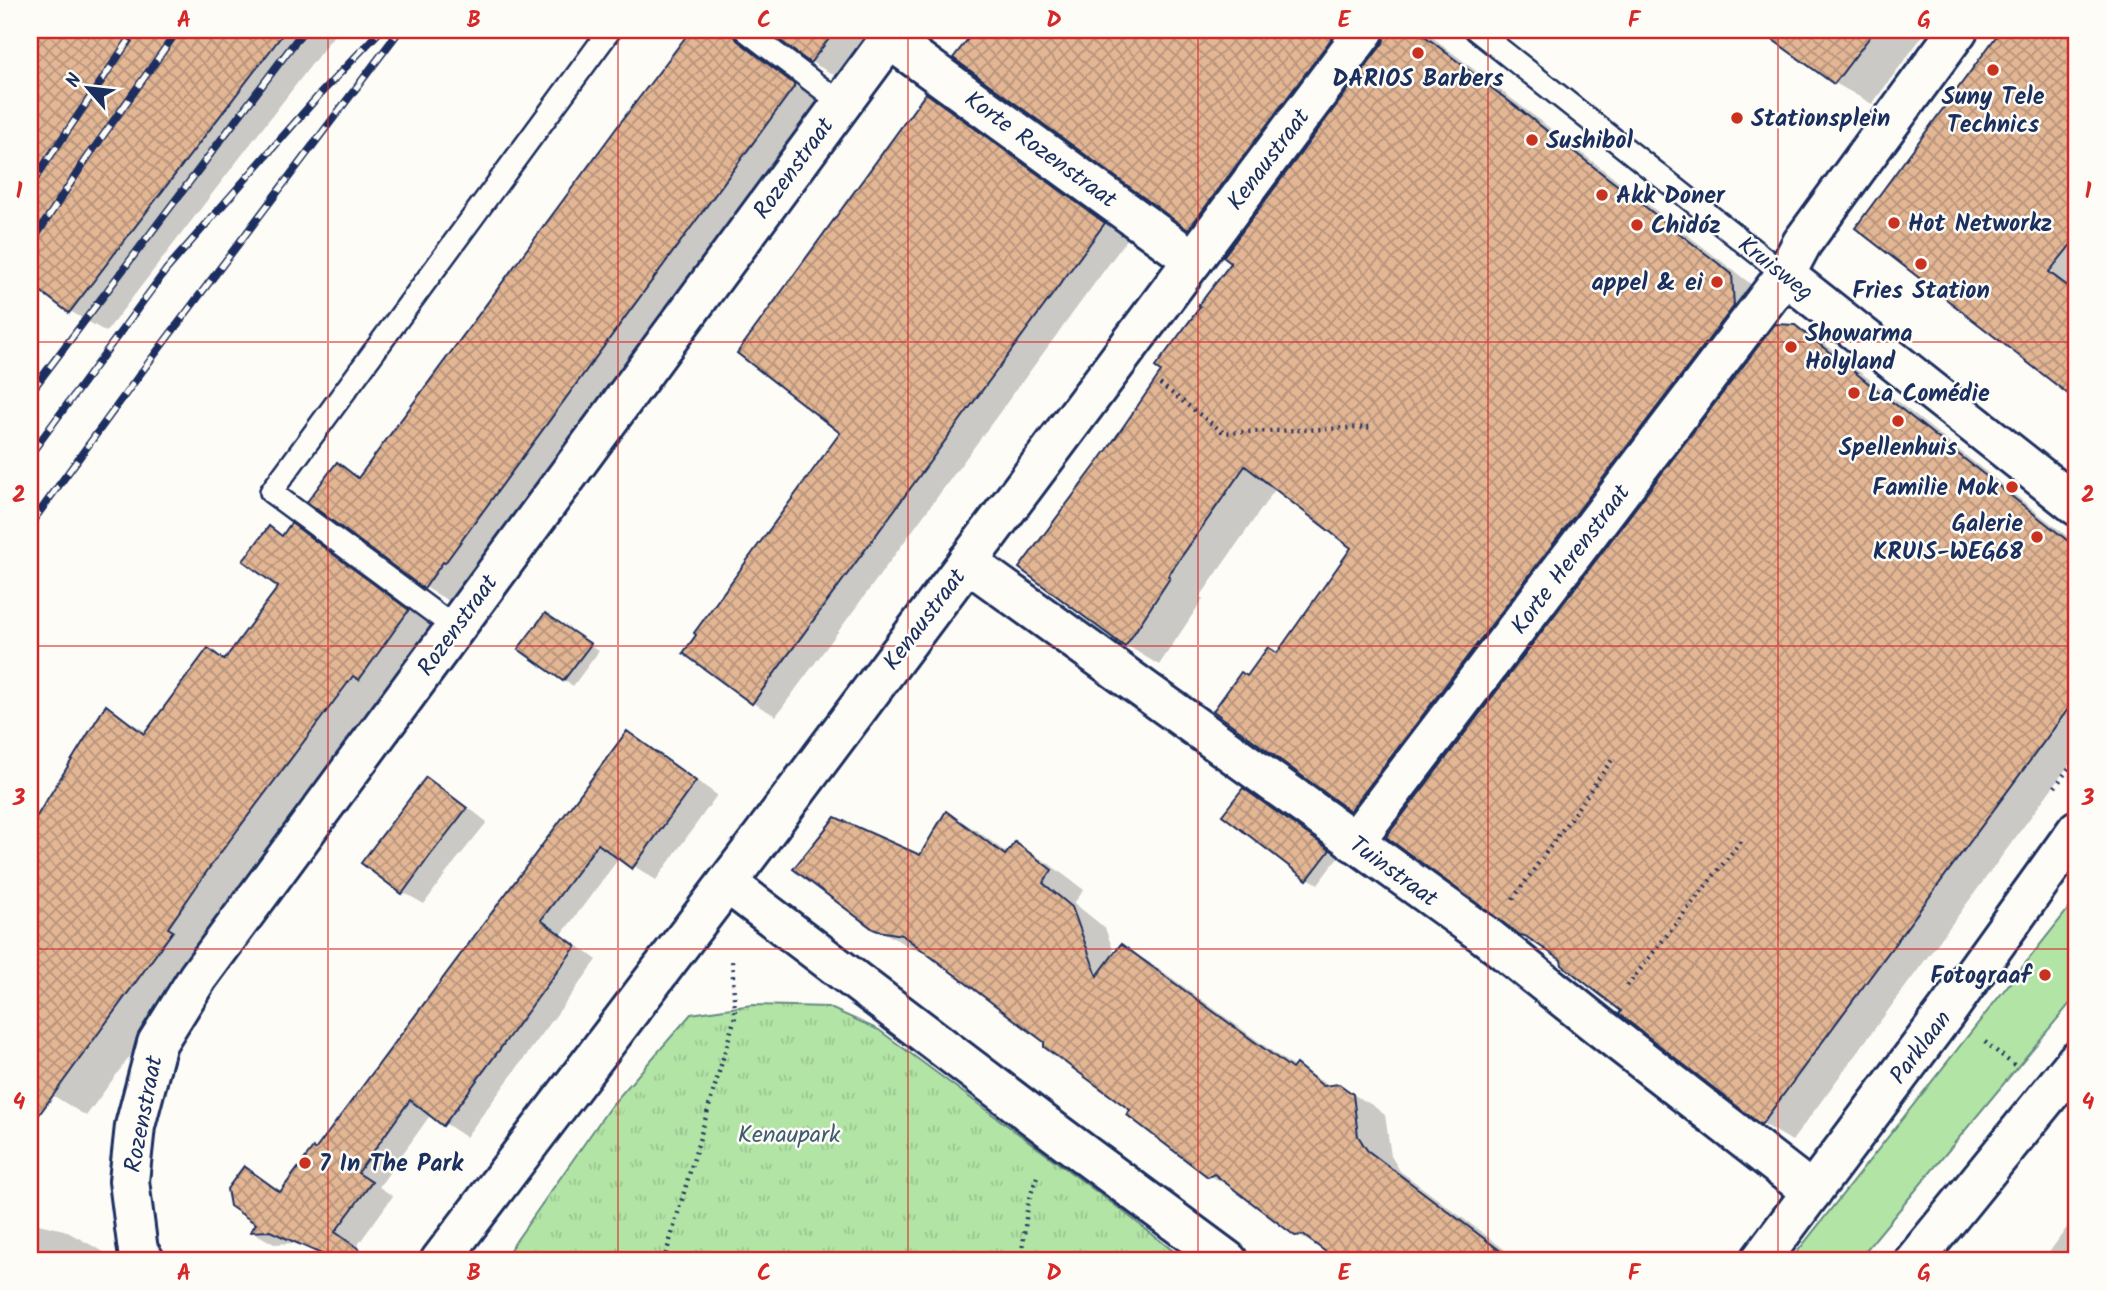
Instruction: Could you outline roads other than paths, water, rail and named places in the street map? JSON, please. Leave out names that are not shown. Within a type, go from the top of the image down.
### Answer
[{"type":"street","name":"Kenaustraat","points":[[727,883],[1365,30]]},
{"type":"street","name":"Korte Herenstraat","points":[[1354,842],[1785,275],[1802,243],[1958,30]]},
{"type":"street","name":"Rozenstraat","points":[[145,1261],[138,1251],[129,1181],[135,1126],[157,1043],[198,977],[892,34]]},
{"type":"street","name":"Korte Rozenstraat","points":[[892,34],[1193,260]]},
{"type":"street","name":"Kruisweg","points":[[1785,275],[2077,506]]},
{"type":"street","name":"Tuinstraat","points":[[967,562],[1486,936],[1812,1192]]},
{"type":"street","name":"Parklaan","points":[[1760,1261],[2077,830]]},
{"type":"street","points":[[440,1261],[727,883],[1228,1261]]},
{"type":"street","points":[[1913,1261],[2077,1060]]},
{"type":"lane","points":[[456,628],[271,492],[610,30]]},
{"type":"lane","points":[[745,30],[841,103]]},
{"type":"lane","name":"Kruisweg","points":[[1476,30],[1785,275]]},
{"type":"railway","points":[[30,186],[136,30]]},
{"type":"railway","points":[[30,245],[85,161],[178,30]]},
{"type":"railway","points":[[30,393],[304,30]]},
{"type":"railway","points":[[30,455],[166,270],[320,94],[381,30]]},
{"type":"railway","points":[[30,525],[143,370],[400,30]]},
{"type":"place","name":"DARIOS Barbers","points":[[1418,53]]},
{"type":"place","name":"Suny Tele Technics","points":[[1993,70]]},
{"type":"place","name":"Stationsplein","points":[[1737,118]]},
{"type":"place","name":"Sushibol","points":[[1532,140]]},
{"type":"place","name":"Akk Doner","points":[[1602,195]]},
{"type":"place","name":"Hot Networkz","points":[[1894,223]]},
{"type":"place","name":"Chidóz","points":[[1637,225]]},
{"type":"place","name":"Fries Station","points":[[1921,264]]},
{"type":"place","name":"appel & ei","points":[[1717,282]]},
{"type":"place","name":"Showarma Holyland","points":[[1791,347]]},
{"type":"place","name":"La Comédie","points":[[1854,393]]},
{"type":"place","name":"Spellenhuis","points":[[1898,421]]},
{"type":"place","name":"Familie Mok","points":[[2012,487]]},
{"type":"place","name":"Galerie KRUIS-WEG68","points":[[2037,537]]},
{"type":"place","name":"Fotograaf","points":[[2045,975]]},
{"type":"place","name":"7 In The Park","points":[[305,1163]]},
{"type":"park label","name":"Kenaupark","points":[[789,1134]]}]
